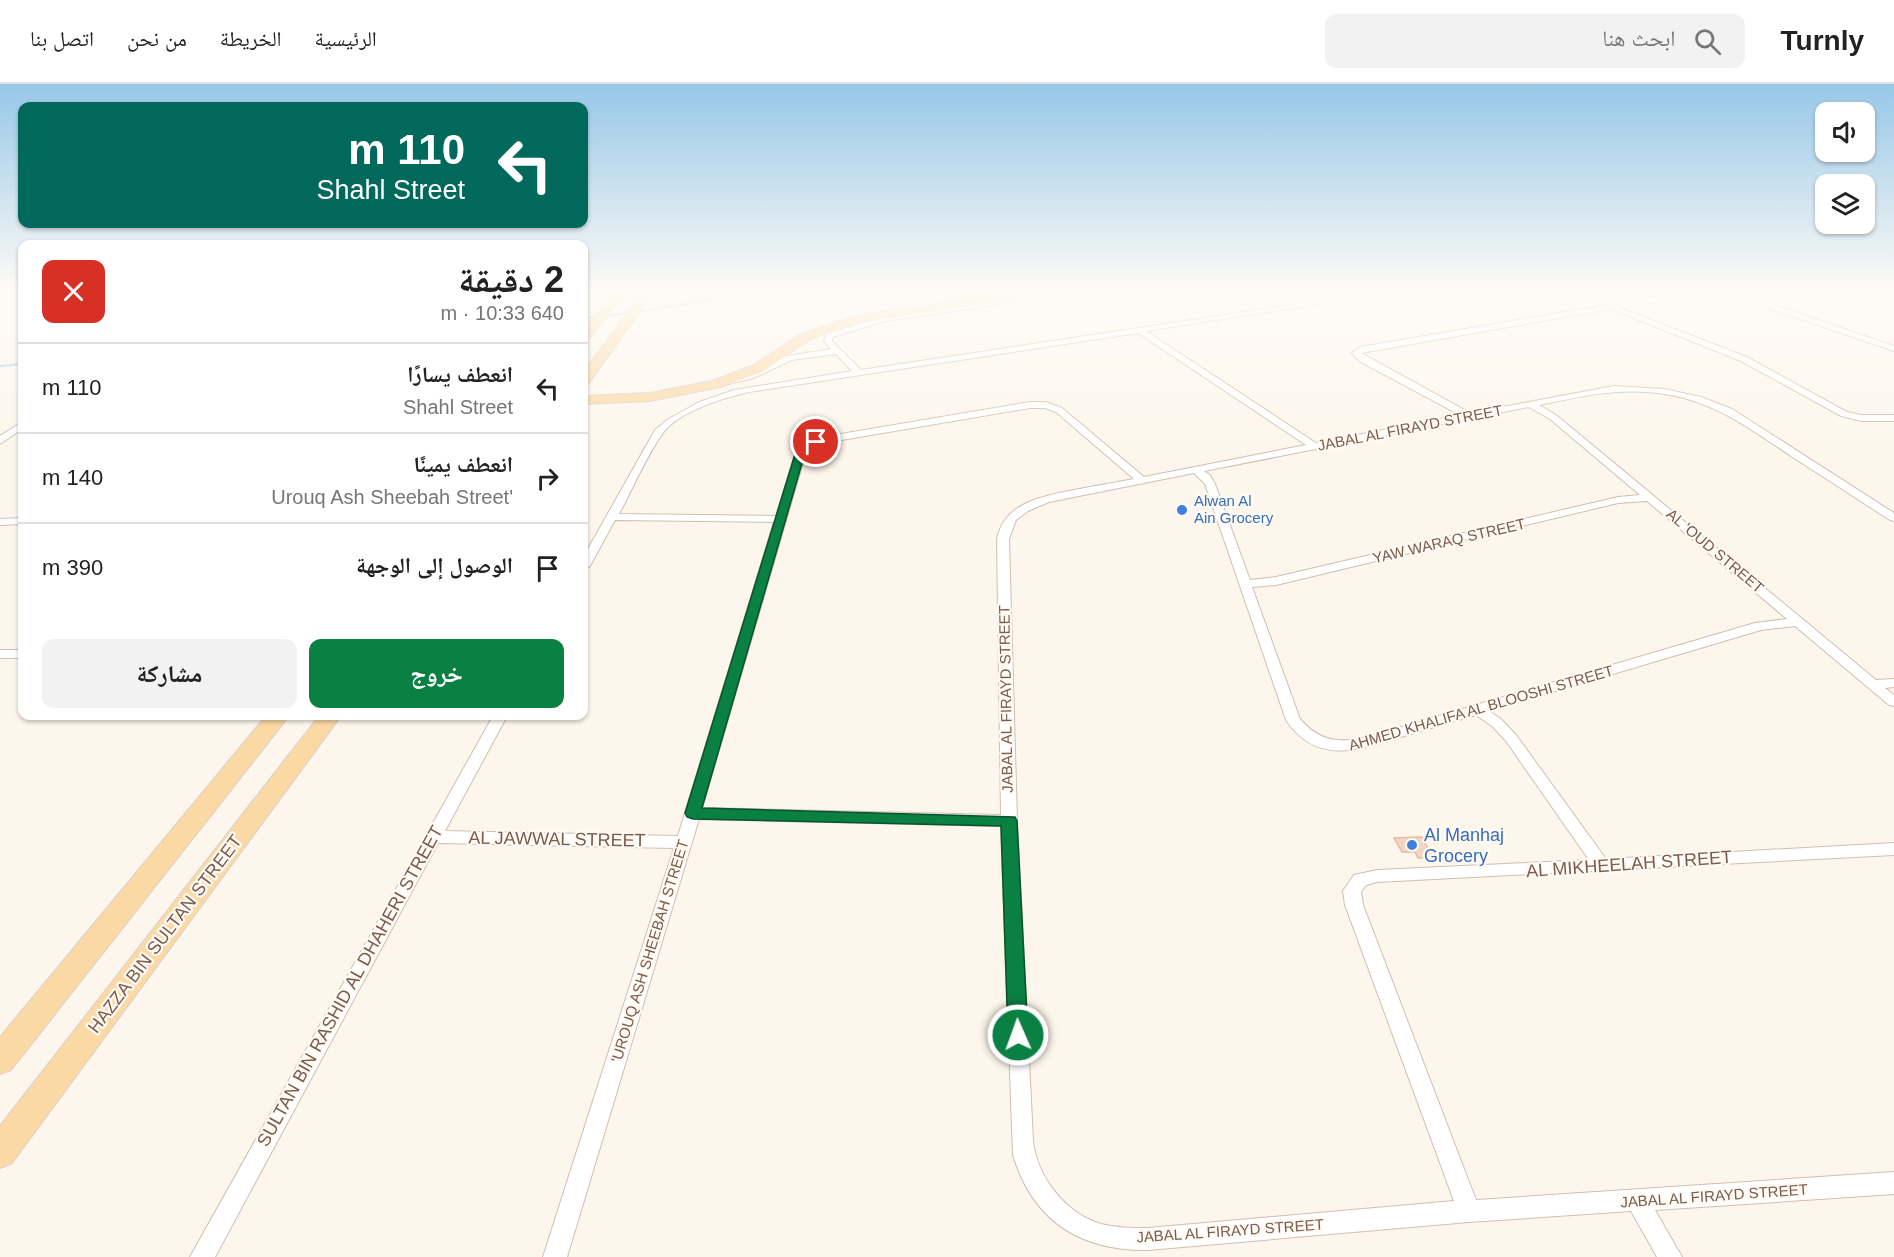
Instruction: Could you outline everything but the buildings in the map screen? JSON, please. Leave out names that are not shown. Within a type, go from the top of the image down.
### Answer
[{"type":"main road","points":[[588,374],[609,344]]},
{"type":"main road","points":[[588,396],[629,394],[683,386],[728,375],[781,344]]},
{"type":"main road","points":[[588,411],[726,381],[757,369],[793,344]]},
{"type":"main road","points":[[588,378],[629,394]]},
{"type":"main road","points":[[588,400],[615,400],[680,392]]},
{"type":"main road","points":[[0,1060],[275,720]]},
{"type":"main road","name":"HAZZA BIN SULTAN STREET","points":[[0,1152],[327,720]]},
{"type":"street","points":[[830,344],[859,373]]},
{"type":"street","points":[[588,559],[654,439],[660,430],[679,414],[705,402],[741,391],[1050,344]]},
{"type":"street","points":[[1160,344],[1315,447]]},
{"type":"street","points":[[1395,344],[1363,349],[1356,354],[1470,417]]},
{"type":"street","points":[[1705,344],[1744,359],[1844,414],[1862,418],[1894,418]]},
{"type":"street","points":[[1876,344],[1894,350]]},
{"type":"street","points":[[726,381],[748,377],[790,358],[837,351]]},
{"type":"street","name":"JABAL AL FIRAYD STREET","points":[[1894,518],[1748,422],[1712,403],[1668,392],[1624,389],[1598,392],[1142,480],[1034,504],[1014,515],[1004,531],[1009,821],[1024,1155],[1030,1173],[1044,1197],[1061,1214],[1089,1230],[1115,1238],[1148,1239],[1469,1211],[1894,1183]]},
{"type":"street","name":"'UROUQ ASH SHEEBAH STREET","points":[[555,1257],[693,813],[801,451],[809,444],[823,440],[1030,405],[1046,405],[1059,410],[1142,480]]},
{"type":"street","name":"AL 'OUD STREET","points":[[1532,405],[1553,417],[1894,702]]},
{"type":"street","points":[[0,441],[18,428]]},
{"type":"street","points":[[0,432],[13,432]]},
{"type":"street","name":"AHMED KHALIFA AL BLOOSHI STREET","points":[[1196,470],[1206,477],[1210,484],[1293,720],[1302,733],[1315,741],[1333,747],[1346,747],[1480,711],[1760,626],[1799,622]]},
{"type":"street","name":"YAW WARAQ STREET","points":[[1246,584],[1276,581],[1618,500],[1651,498]]},
{"type":"street","points":[[611,517],[780,519]]},
{"type":"street","points":[[0,654],[18,654]]},
{"type":"street","points":[[1873,684],[1894,683]]},
{"type":"street","points":[[1480,711],[1497,723],[1511,738],[1601,864]]},
{"type":"street","name":"SULTAN BIN RASHID AL DHAHERI STREET","points":[[202,1257],[498,720]]},
{"type":"street","points":[[693,813],[1009,821]]},
{"type":"street","name":"AL JAWWAL STREET","points":[[432,837],[683,842]]},
{"type":"street","name":"AL MIKHEELAH STREET","points":[[1469,1211],[1354,905],[1352,891],[1360,880],[1368,877],[1544,870],[1601,864],[1894,849]]},
{"type":"street","points":[[1637,1201],[1670,1257]]},
{"type":"waterway","points":[[0,366],[18,364]]},
{"type":"place","name":"Alwan Al Ain Grocery","points":[[1182,510]]},
{"type":"place","name":"Al Manhaj Grocery","points":[[1412,845]]},
{"type":"route","points":[[816,442],[809,444],[801,451],[693,813],[1009,821],[1018,1035]]}]
